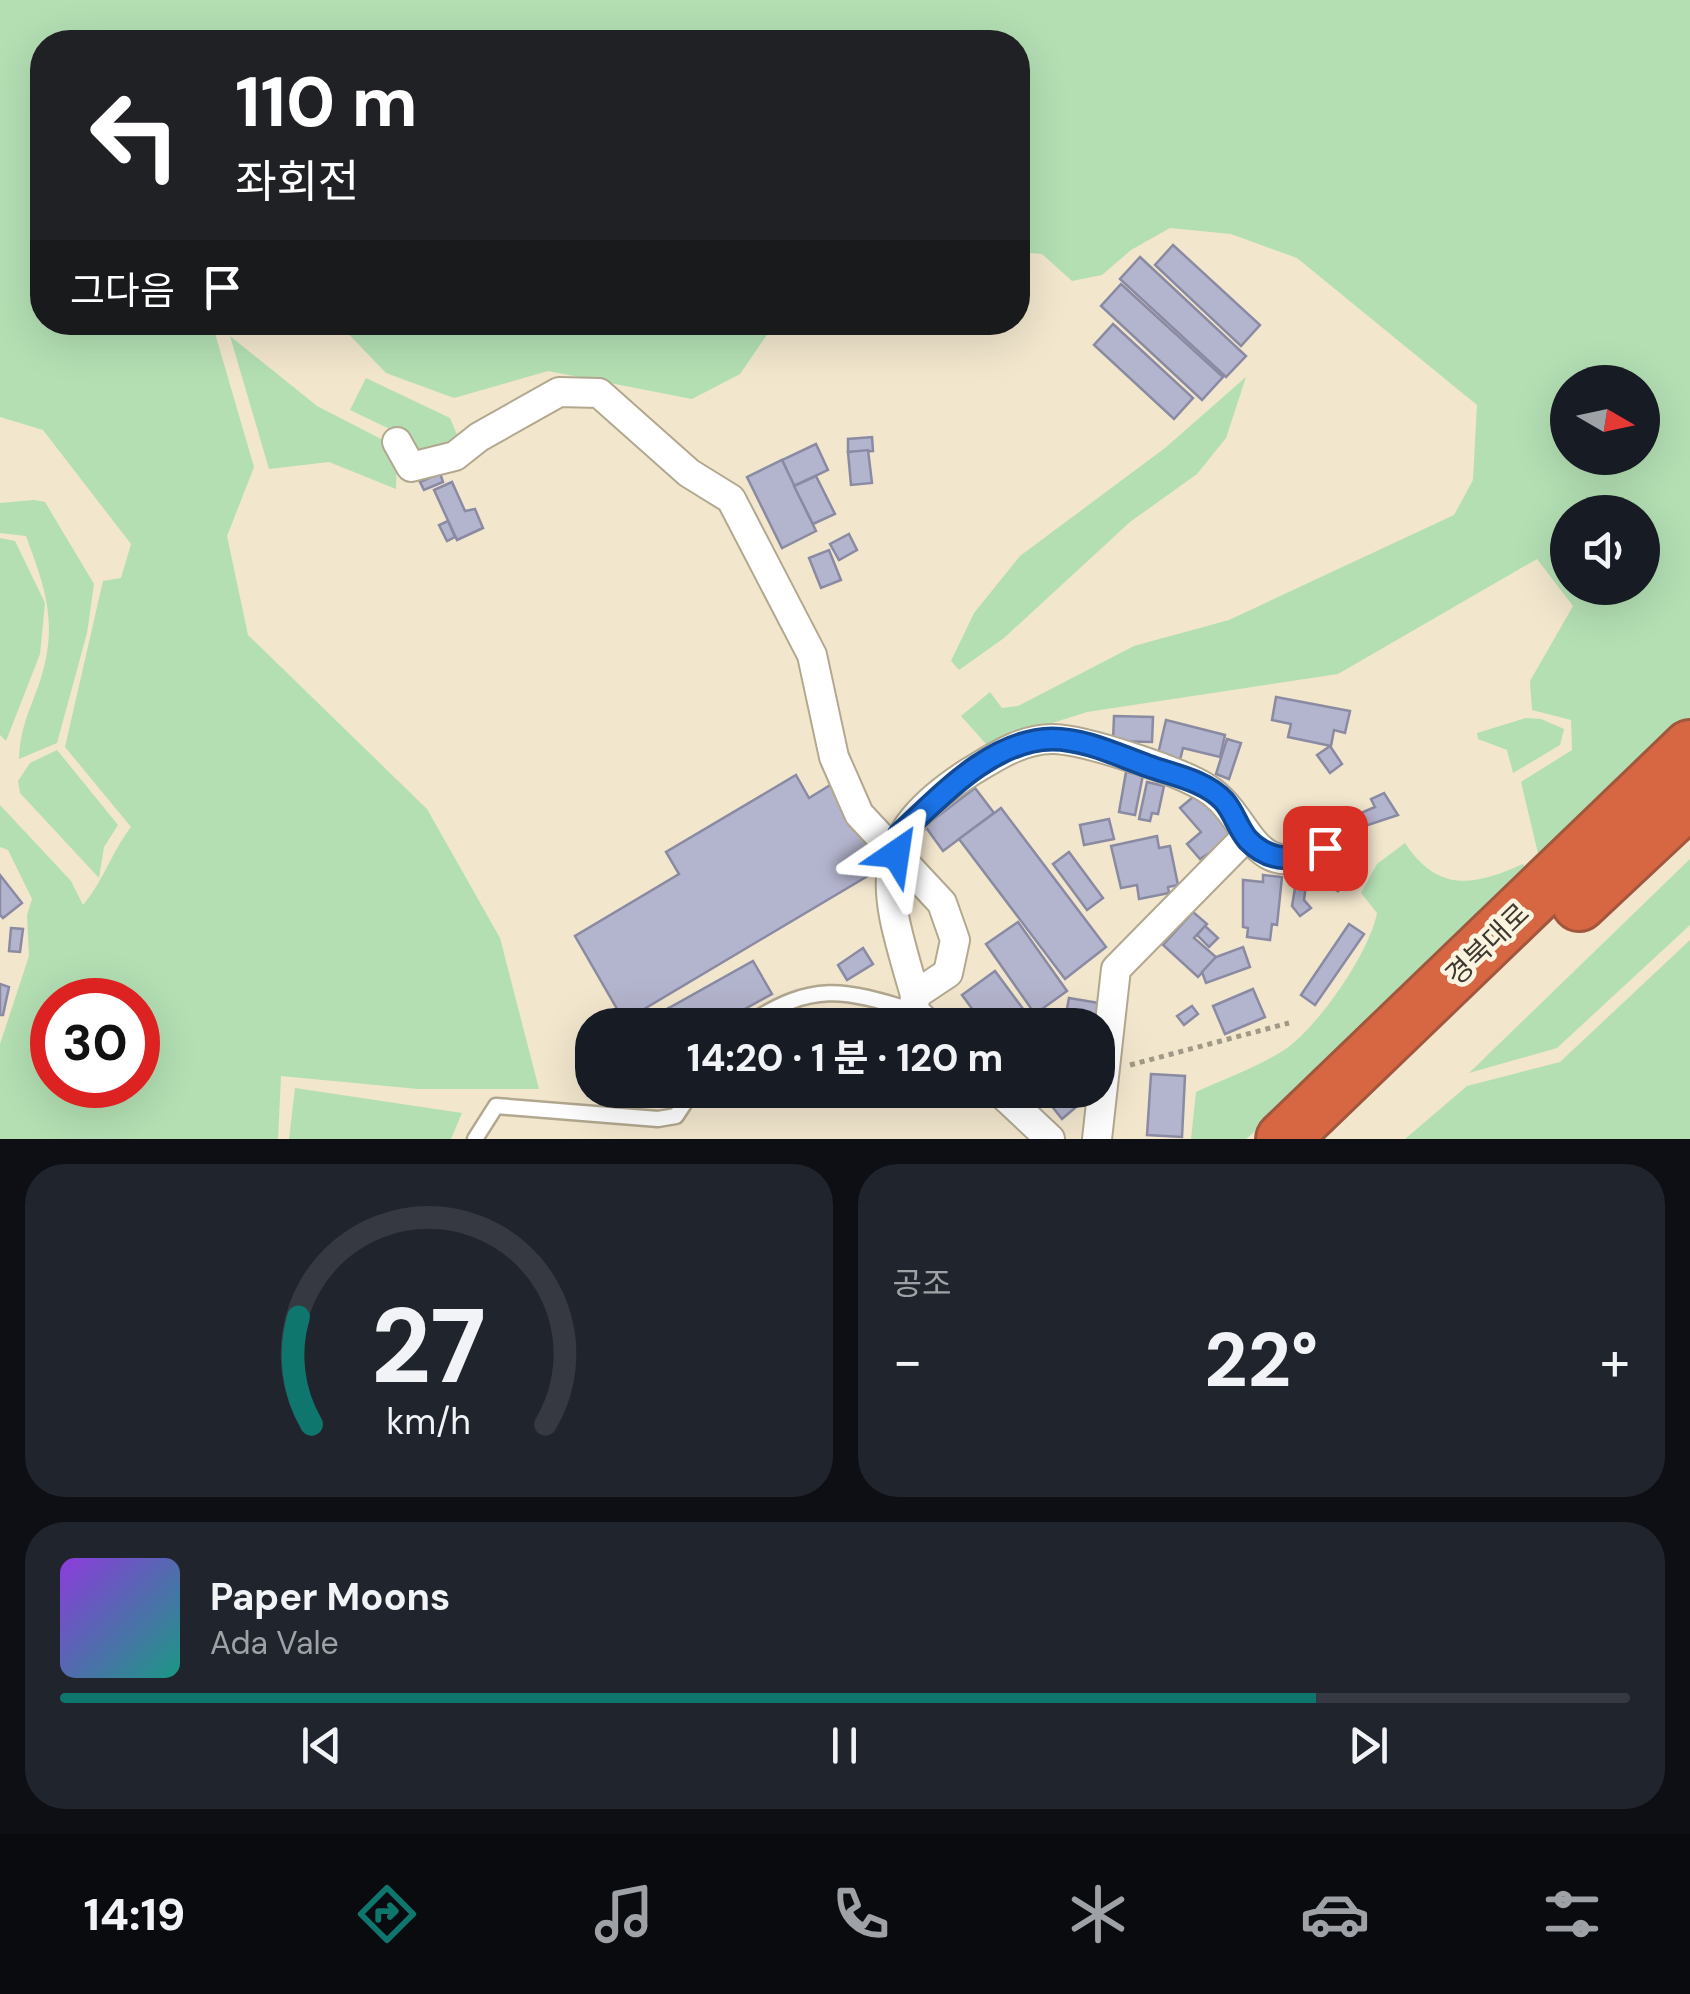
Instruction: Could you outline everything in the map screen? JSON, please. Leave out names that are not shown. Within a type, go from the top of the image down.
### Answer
[{"type":"highway","name":"경북대로","points":[[1283,1139],[1690,747]]},
{"type":"highway","name":"경북대로","points":[[1341,1132],[1690,800]]},
{"type":"street","points":[[397,442],[411,467],[456,456],[480,437],[560,392],[599,393],[689,473],[731,500],[812,655],[834,757],[860,814],[942,904],[956,940],[948,972],[921,1008]]},
{"type":"street","points":[[919,1008],[890,910],[890,877],[899,835],[962,778],[1006,750],[1050,739],[1082,743],[1204,786],[1224,800],[1246,837],[1277,857],[1296,860],[1325,848]]},
{"type":"street","points":[[1111,1008],[1116,970],[1246,837]]},
{"type":"street","points":[[1017,1108],[1050,1139]]},
{"type":"street","points":[[1096,1139],[1099,1108]]},
{"type":"lane","points":[[772,1008],[784,1000],[848,990],[913,1008]]},
{"type":"lane","points":[[475,1139],[496,1106],[658,1119],[676,1116],[681,1108]]},
{"type":"path","points":[[1115,1069],[1289,1023]]},
{"type":"green space","points":[[0,0],[1690,0],[1690,722],[1541,866],[1521,782],[1572,750],[1571,720],[1532,710],[1530,681],[1572,605],[1660,605],[1660,495],[1550,495],[1550,576],[1537,559],[1338,674],[1087,712],[986,744],[961,716],[990,692],[1002,708],[1018,706],[1134,646],[1229,620],[1454,515],[1473,480],[1477,405],[1297,258],[1231,234],[1170,228],[1131,250],[1102,275],[1072,281],[1042,254],[1030,253],[1030,30],[30,30],[30,335],[216,335],[254,467],[227,536],[248,635],[427,809],[500,938],[539,1089],[418,1089],[281,1076],[278,1139],[0,1139],[0,1044],[29,956],[27,915],[32,899],[8,850],[0,847],[0,805],[71,881],[83,905],[131,827],[65,747],[103,581],[121,578],[131,544],[43,430],[0,417]]},
{"type":"green space","points":[[350,335],[767,335],[740,374],[692,399],[548,371],[454,398],[386,373]]},
{"type":"green space","points":[[230,336],[317,406],[381,439],[397,452],[396,489],[329,462],[269,469]]},
{"type":"green space","points":[[1246,377],[1226,438],[1197,474],[1130,522],[1004,638],[959,670],[951,661],[974,613],[1020,556],[1165,448]]},
{"type":"green space","points":[[366,378],[450,418],[458,437],[439,454],[414,455],[396,432],[350,410]]},
{"type":"green space","points":[[45,502],[94,584],[87,633],[57,743],[19,759],[22,733],[45,663],[48,613],[26,536],[0,533],[0,503]]},
{"type":"green space","points":[[0,538],[15,541],[45,603],[40,654],[6,741],[0,735]]},
{"type":"green space","points":[[1526,718],[1541,719],[1564,729],[1560,745],[1513,773],[1507,750],[1478,739],[1477,733]]},
{"type":"green space","points":[[57,750],[118,825],[104,847],[99,878],[20,793],[18,781],[30,763]]},
{"type":"green space","points":[[1405,843],[1430,870],[1444,877],[1473,880],[1523,864],[1529,871],[1426,979],[1246,1139],[1191,1139],[1196,1092],[1295,1042],[1340,989],[1364,948],[1377,913],[1361,893],[1377,864]]},
{"type":"green space","points":[[1690,859],[1690,925],[1557,1048],[1469,1073]]},
{"type":"green space","points":[[1690,940],[1690,1139],[1405,1139],[1467,1086],[1560,1062]]},
{"type":"green space","points":[[295,1088],[462,1113],[451,1139],[289,1139]]},
{"type":"building","points":[[1173,245],[1260,325],[1241,346],[1155,265]]},
{"type":"building","points":[[1140,257],[1246,356],[1226,377],[1120,279]]},
{"type":"building","points":[[1121,284],[1223,377],[1202,400],[1101,306]]},
{"type":"building","points":[[1113,324],[1193,398],[1174,419],[1094,345]]},
{"type":"building","points":[[872,437],[873,451],[848,452],[848,439]]},
{"type":"building","points":[[816,444],[828,470],[794,486],[782,460]]},
{"type":"building","points":[[868,450],[872,483],[851,485],[848,452]]},
{"type":"building","points":[[782,460],[816,531],[782,548],[747,477]]},
{"type":"building","points":[[440,473],[443,482],[424,490],[420,482]]},
{"type":"building","points":[[816,476],[835,514],[813,524],[794,486]]},
{"type":"building","points":[[452,482],[465,511],[475,509],[483,528],[457,540],[434,490]]},
{"type":"building","points":[[448,521],[455,537],[447,541],[439,525]]},
{"type":"building","points":[[849,534],[857,550],[839,560],[830,544]]},
{"type":"building","points":[[829,550],[841,580],[821,588],[809,558]]},
{"type":"building","points":[[1276,697],[1350,711],[1345,733],[1334,730],[1331,746],[1288,737],[1291,724],[1272,720]]},
{"type":"building","points":[[1114,716],[1153,717],[1152,742],[1113,741]]},
{"type":"building","points":[[1166,720],[1225,735],[1220,757],[1183,748],[1180,760],[1158,754]]},
{"type":"building","points":[[1227,739],[1241,743],[1229,779],[1216,774]]},
{"type":"building","points":[[1330,746],[1342,764],[1330,773],[1317,755]]},
{"type":"building","points":[[1126,772],[1143,775],[1135,815],[1119,812]]},
{"type":"building","points":[[796,775],[809,798],[832,784],[881,868],[646,1008],[617,1008],[575,936],[679,874],[666,852]]},
{"type":"building","points":[[1147,782],[1164,786],[1158,814],[1152,813],[1150,821],[1139,819]]},
{"type":"building","points":[[975,788],[994,813],[943,851],[925,826]]},
{"type":"building","points":[[1199,792],[1237,835],[1200,859],[1187,844],[1201,832],[1180,808]]},
{"type":"building","points":[[1384,793],[1398,815],[1359,828],[1354,816],[1375,807],[1371,799]]},
{"type":"building","points":[[1001,808],[1106,947],[1065,979],[959,839]]},
{"type":"building","points":[[1109,819],[1114,839],[1084,845],[1080,825]]},
{"type":"building","points":[[1340,828],[1366,840],[1360,853],[1334,842]]},
{"type":"building","points":[[1157,836],[1159,848],[1170,846],[1178,885],[1168,887],[1169,893],[1139,899],[1137,885],[1121,888],[1111,846]]},
{"type":"building","points":[[1342,848],[1362,859],[1347,887],[1327,876]]},
{"type":"building","points":[[1069,852],[1103,898],[1087,910],[1053,864]]},
{"type":"building","points":[[0,875],[22,903],[3,918],[0,915]]},
{"type":"building","points":[[1263,875],[1282,877],[1277,925],[1272,924],[1270,940],[1247,937],[1248,928],[1243,927],[1243,880],[1263,882]]},
{"type":"building","points":[[1297,876],[1307,877],[1304,900],[1311,908],[1300,916],[1292,906]]},
{"type":"building","points":[[1330,877],[1342,884],[1338,891],[1326,885]]},
{"type":"building","points":[[1193,912],[1207,924],[1194,938],[1216,957],[1198,977],[1163,945]]},
{"type":"building","points":[[1018,922],[1067,991],[1043,1008],[1031,1008],[986,944]]},
{"type":"building","points":[[1349,924],[1364,934],[1315,1005],[1301,995]]},
{"type":"building","points":[[1205,926],[1218,938],[1209,947],[1197,935]]},
{"type":"building","points":[[11,928],[23,929],[20,952],[9,951]]},
{"type":"building","points":[[1243,947],[1250,967],[1206,983],[1202,972],[1216,957]]},
{"type":"building","points":[[863,948],[873,964],[847,980],[838,965]]},
{"type":"building","points":[[753,961],[772,994],[747,1008],[669,1008]]},
{"type":"building","points":[[995,971],[1022,1008],[972,1008],[962,995]]},
{"type":"building","points":[[0,984],[9,987],[3,1015],[0,1015]]},
{"type":"building","points":[[1253,989],[1265,1017],[1225,1034],[1213,1006]]},
{"type":"building","points":[[1069,998],[1099,1003],[1098,1008],[1067,1008]]},
{"type":"building","points":[[1192,1006],[1198,1014],[1184,1025],[1177,1016]]},
{"type":"building","points":[[1151,1074],[1185,1076],[1182,1137],[1147,1135]]},
{"type":"building","points":[[1053,1108],[1075,1108],[1062,1119]]},
{"type":"route","points":[[896,854],[899,835],[962,778],[1006,750],[1050,739],[1082,743],[1204,786],[1224,800],[1249,841],[1277,857],[1296,860],[1325,848]]}]
